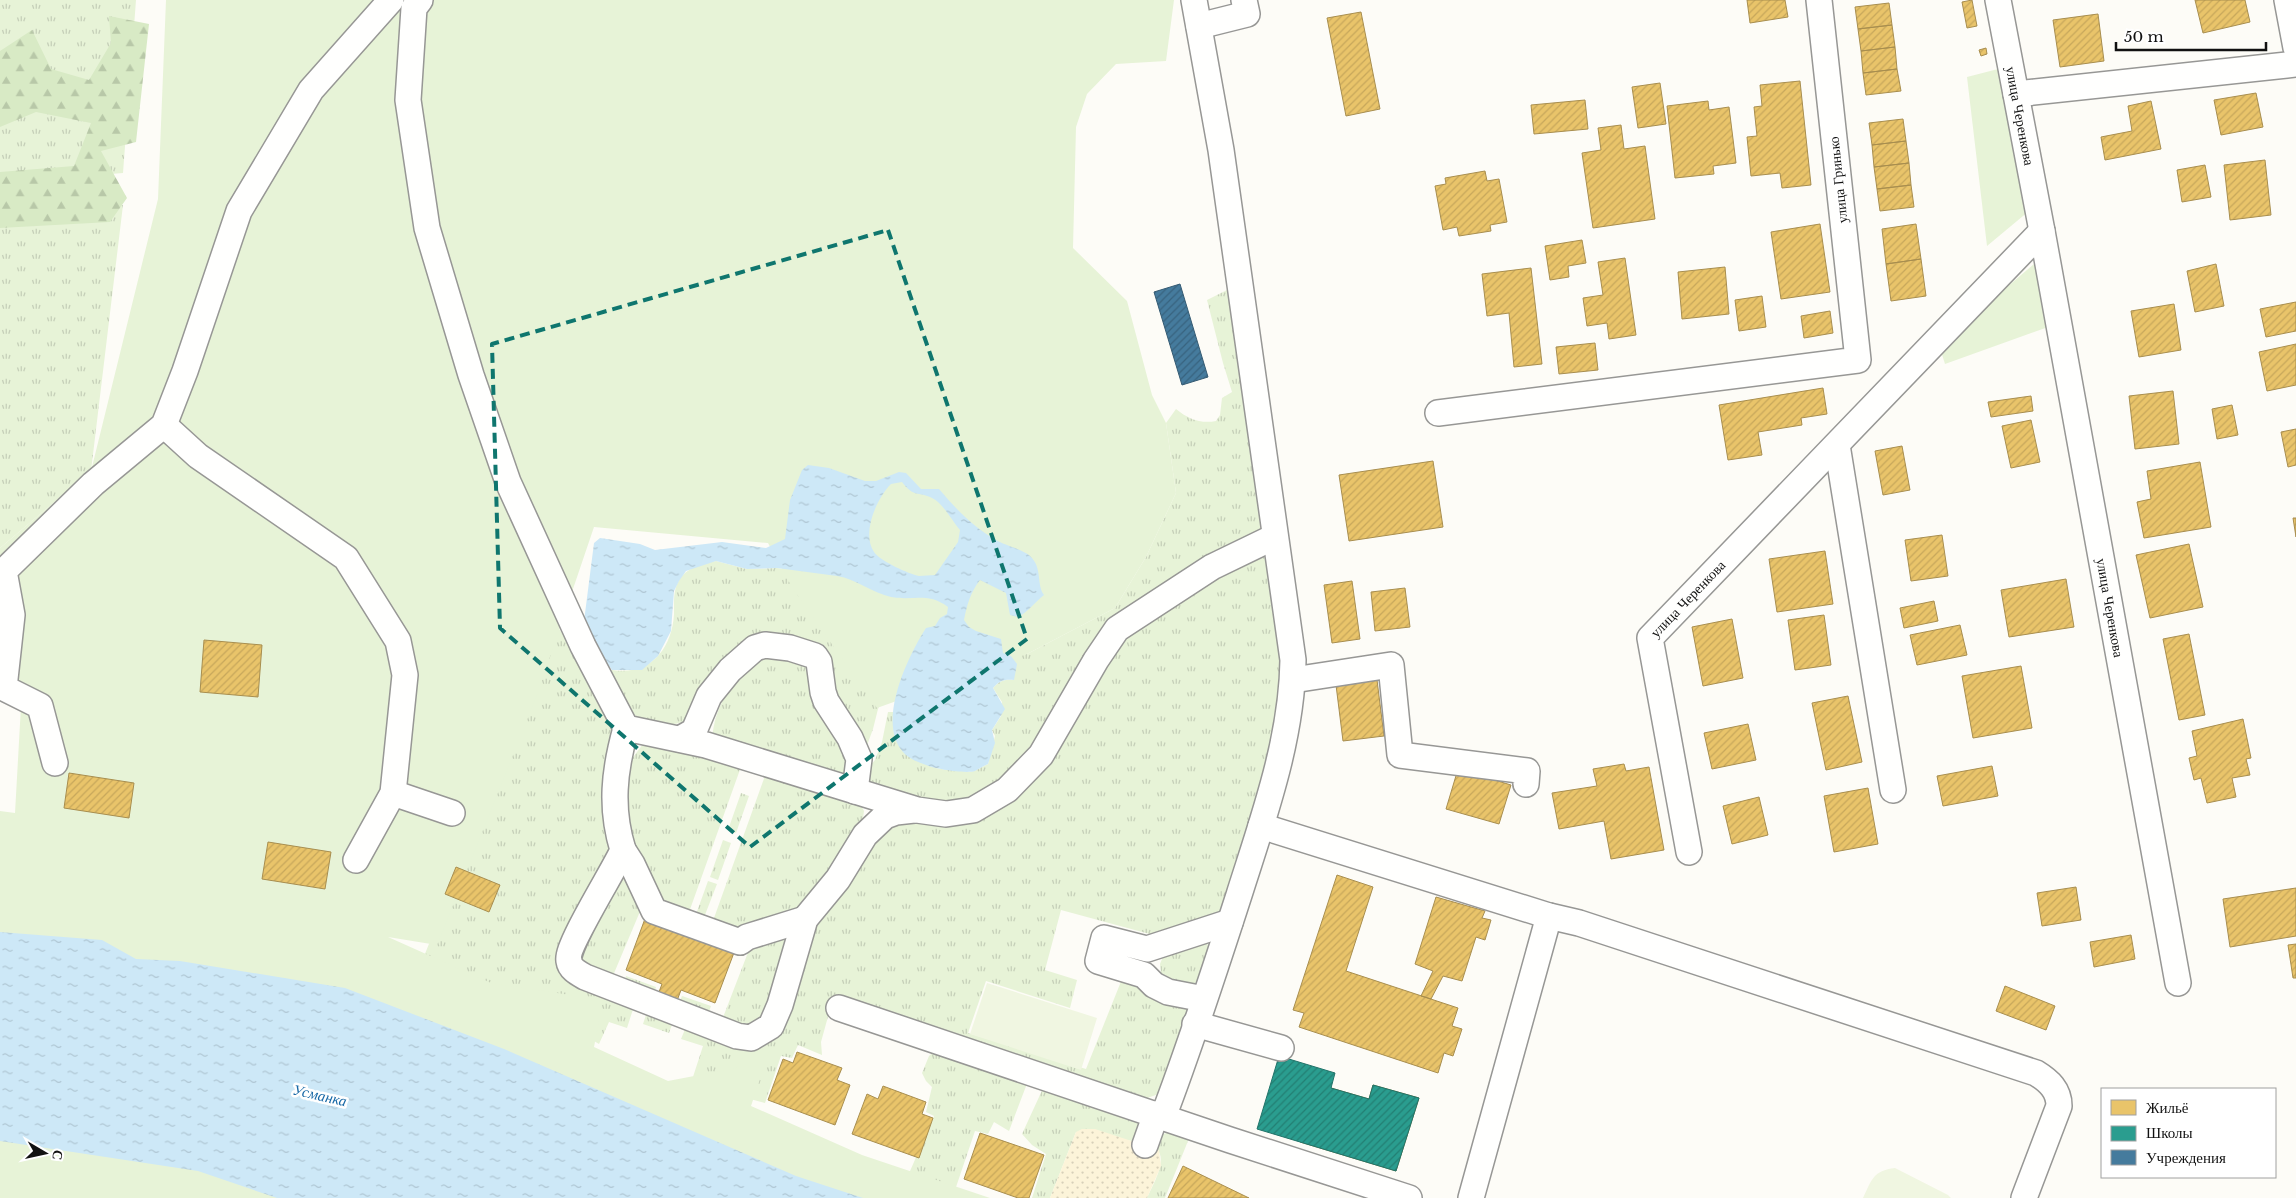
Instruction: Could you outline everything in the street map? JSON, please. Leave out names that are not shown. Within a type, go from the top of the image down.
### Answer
[{"type":"street","points":[[55,763],[40,706],[4,688],[12,615],[4,572],[92,484],[164,425],[239,211],[311,90],[391,0]]},
{"type":"street","points":[[420,0],[414,8],[408,100],[428,228],[471,375],[508,482],[583,646],[626,728],[617,760],[615,780],[616,827],[623,850],[632,864],[654,911],[740,942],[748,937],[805,919]]},
{"type":"street","points":[[1145,1144],[1159,1116],[1195,1024],[1261,826],[1286,726],[1293,680],[1293,660],[1274,537],[1221,150],[1194,0]]},
{"type":"street","points":[[1199,26],[1247,14],[1244,0]]},
{"type":"street","name":"улица Гринько","points":[[1438,413],[1858,360],[1819,0]]},
{"type":"street","name":"улица Черенкова","points":[[1998,0],[2042,231],[2178,983]]},
{"type":"street","points":[[2016,94],[2296,49],[2287,0]]},
{"type":"street","name":"улица Черенкова","points":[[1689,852],[1650,638],[2042,231]]},
{"type":"street","points":[[164,425],[198,456],[346,558],[398,641],[405,675],[393,793],[356,860]]},
{"type":"street","points":[[1837,445],[1893,790]]},
{"type":"street","points":[[626,728],[680,739],[917,810],[946,814],[973,810],[1007,790],[1031,767],[1046,747],[1096,660],[1117,629],[1212,567],[1274,537]]},
{"type":"street","points":[[680,739],[694,731],[709,696],[730,670],[755,648],[765,645],[790,648],[815,656],[819,662],[822,692],[850,738],[859,759],[855,791]]},
{"type":"street","points":[[1293,680],[1391,665],[1400,755],[1527,771],[1526,784]]},
{"type":"street","points":[[393,793],[452,813]]},
{"type":"street","points":[[623,850],[572,944],[568,956],[571,968],[585,977],[746,1038],[766,1031],[775,1020],[805,919],[838,879],[865,835],[878,820],[896,812],[917,810]]},
{"type":"street","points":[[1261,826],[1549,916],[1578,923],[2042,1076],[2060,1097],[2060,1106],[2024,1198]]},
{"type":"street","points":[[1471,1198],[1549,916]]},
{"type":"street","points":[[1204,999],[1161,990],[1144,975],[1098,962],[1104,938],[1147,949],[1230,922]]},
{"type":"street","points":[[839,1008],[1409,1198]]},
{"type":"street","points":[[1195,1024],[1280,1048]]},
{"type":"highlighted area","points":[[888,230],[1027,639],[750,847],[500,628],[492,344]]},
{"type":"green space","points":[[0,0],[136,0],[123,173],[0,183]]},
{"type":"green space","points":[[166,0],[1174,0],[1166,61],[1116,64],[1087,94],[1076,127],[1073,248],[1127,301],[1152,395],[1166,423],[1176,493],[1146,557],[1115,608],[1027,654],[877,708],[793,589],[768,543],[594,527],[537,695],[437,945],[388,937],[491,983],[603,1000],[594,1047],[668,1081],[736,1068],[748,1049],[770,1049],[751,1106],[862,1155],[990,1198],[0,1198],[0,811],[15,813],[21,706],[0,672],[0,548],[91,471],[158,199]]},
{"type":"green space","points":[[109,16],[149,24],[136,142],[101,151],[127,198],[110,222],[0,228],[0,172],[74,166],[91,123],[36,112],[0,127],[0,51],[32,30],[51,69],[89,80],[111,43]]},
{"type":"green space","points":[[1998,69],[2029,211],[1987,246],[1967,77]]},
{"type":"green space","points":[[123,205],[91,471],[0,548],[0,217]]},
{"type":"green space","points":[[2040,259],[2051,326],[1945,364],[1939,345]]},
{"type":"green space","points":[[1235,286],[1265,533],[1162,589],[1021,770],[959,807],[862,787],[868,768],[875,760],[882,742],[888,712],[893,712],[894,735],[914,756],[927,765],[935,768],[969,772],[988,764],[995,736],[992,730],[1001,716],[1002,702],[993,688],[1002,681],[1014,680],[1011,656],[1027,654],[1115,608],[1146,557],[1176,493],[1166,423],[1176,409],[1185,416],[1195,420],[1205,422],[1216,421],[1220,415],[1222,398],[1232,392],[1207,300]]},
{"type":"green space","points":[[1270,545],[1283,663],[1276,734],[1226,907],[1218,914],[1157,936],[1061,910],[1045,970],[1077,980],[1070,1008],[986,981],[968,1033],[1086,1069],[1122,979],[1190,1004],[1161,1090],[1156,1095],[1144,1099],[829,1013],[821,1042],[822,1055],[798,1045],[792,1058],[781,1056],[765,1103],[691,1083],[703,1046],[681,1039],[688,1022],[751,1045],[818,916],[865,850],[892,824],[979,814],[1123,637]]},
{"type":"green space","points":[[716,561],[747,569],[777,568],[793,570],[879,705],[866,748],[829,681],[774,638],[686,721],[669,724],[653,723],[645,721],[624,707],[608,680],[612,670],[625,671],[637,669],[656,658],[669,639],[674,614],[675,592],[679,580],[690,569]]},
{"type":"green space","points":[[555,623],[571,646],[613,728],[611,858],[563,946],[635,1003],[627,1028],[609,1022],[599,1044],[517,995],[414,981],[489,795]]},
{"type":"green space","points":[[755,656],[805,662],[844,740],[849,782],[712,740],[717,714],[726,694]]},
{"type":"green space","points":[[643,744],[742,764],[688,915],[664,907],[638,857],[623,803],[628,764]]},
{"type":"green space","points":[[766,773],[861,805],[864,811],[862,825],[806,905],[746,930],[714,924],[714,918]]},
{"type":"green space","points":[[741,793],[749,796],[736,833],[728,830]]},
{"type":"green space","points":[[723,840],[731,843],[718,880],[710,877]]},
{"type":"green space","points":[[623,870],[644,902],[612,978],[586,968],[576,955]]},
{"type":"green space","points":[[708,881],[717,884],[703,920],[695,917]]},
{"type":"green space","points":[[789,933],[778,986],[755,1028],[722,1020],[752,942]]},
{"type":"green space","points":[[1207,942],[1209,951],[1197,982],[1188,987],[1161,973],[1160,964],[1164,954]]},
{"type":"green space","points":[[626,976],[656,987],[653,996],[624,986]]},
{"type":"green space","points":[[987,983],[1097,1018],[1081,1070],[970,1034]]},
{"type":"green space","points":[[682,996],[711,1006],[707,1017],[678,1006]]},
{"type":"green space","points":[[648,1009],[674,1019],[669,1033],[643,1024]]},
{"type":"green space","points":[[938,1048],[1028,1081],[1009,1131],[994,1122],[988,1134],[975,1131],[954,1193],[907,1178],[934,1116],[926,1112],[932,1087],[922,1073],[929,1056]]},
{"type":"green space","points":[[1045,1084],[1141,1116],[1138,1142],[1076,1132],[1050,1198],[1032,1198],[1046,1154],[1032,1145],[1022,1134]]},
{"type":"green space","points":[[1169,1132],[1190,1136],[1165,1198],[1147,1198],[1160,1166],[1160,1153],[1156,1148],[1161,1135]]},
{"type":"green space","points":[[1895,1168],[1951,1198],[1863,1198],[1874,1177],[1882,1171]]},
{"type":"sand","points":[[1082,1129],[1095,1129],[1159,1150],[1161,1166],[1147,1198],[1050,1198],[1076,1132]]},
{"type":"water","points":[[808,465],[829,468],[865,481],[876,481],[899,472],[906,473],[921,489],[939,489],[959,511],[987,535],[1027,554],[1034,561],[1044,595],[1025,612],[1018,617],[1010,615],[1006,593],[980,580],[971,594],[965,615],[964,620],[969,627],[1001,639],[1003,653],[1011,656],[1017,664],[1014,680],[1002,681],[993,688],[1005,709],[992,730],[995,743],[988,764],[971,772],[950,771],[930,767],[908,757],[895,739],[893,724],[894,707],[898,689],[911,655],[926,628],[935,626],[940,618],[947,614],[948,607],[941,602],[927,598],[891,597],[837,576],[777,568],[747,569],[716,561],[686,571],[679,581],[674,591],[671,631],[658,656],[642,670],[612,670],[583,629],[594,543],[600,538],[640,544],[655,550],[722,542],[766,548],[785,539],[790,500],[802,470]],"holes":[[[902,482],[913,492],[936,500],[960,530],[958,542],[935,575],[919,576],[895,567],[877,556],[870,544],[869,535],[872,516],[886,490],[891,484]]]},
{"type":"water","name":"Усманка","points":[[0,932],[102,940],[136,959],[180,961],[345,988],[504,1049],[796,1176],[863,1198],[277,1198],[198,1171],[0,1141]]},
{"type":"building: Жильё","points":[[1747,0],[1785,0],[1788,17],[1750,23]]},
{"type":"building: Жильё","points":[[1972,0],[1977,26],[1967,28],[1962,2]]},
{"type":"building: Жильё","points":[[2195,0],[2245,0],[2250,22],[2203,33]]},
{"type":"building: Жильё","points":[[1889,3],[1892,25],[1858,29],[1855,7]]},
{"type":"building: Жильё","points":[[1361,12],[1380,109],[1346,116],[1327,18]]},
{"type":"building: Жильё","points":[[2098,14],[2104,61],[2060,67],[2053,20]]},
{"type":"building: Жильё","points":[[1892,25],[1895,47],[1861,51],[1858,29]]},
{"type":"building: Жильё","points":[[1895,47],[1897,69],[1863,73],[1861,51]]},
{"type":"building: Жильё","points":[[1986,48],[1987,54],[1981,56],[1979,50]]},
{"type":"building: Жильё","points":[[1897,69],[1901,91],[1866,95],[1863,73]]},
{"type":"building: Жильё","points":[[1800,81],[1811,185],[1782,188],[1780,173],[1751,176],[1747,137],[1757,136],[1754,107],[1762,106],[1760,85]]},
{"type":"building: Жильё","points":[[1660,83],[1666,124],[1638,128],[1632,87]]},
{"type":"building: Жильё","points":[[2256,93],[2263,127],[2221,135],[2214,100]]},
{"type":"building: Жильё","points":[[1585,100],[1588,129],[1534,134],[1531,105]]},
{"type":"building: Жильё","points":[[1708,101],[1709,110],[1729,107],[1736,163],[1713,166],[1714,174],[1675,178],[1667,106]]},
{"type":"building: Жильё","points":[[2151,101],[2161,149],[2105,160],[2101,137],[2132,131],[2128,106]]},
{"type":"building: Жильё","points":[[1903,119],[1906,141],[1872,145],[1869,123]]},
{"type":"building: Жильё","points":[[1621,125],[1624,149],[1645,146],[1655,219],[1593,228],[1582,153],[1601,150],[1598,128]]},
{"type":"building: Жильё","points":[[1906,141],[1909,163],[1874,167],[1872,145]]},
{"type":"building: Жильё","points":[[2265,160],[2271,215],[2230,220],[2224,165]]},
{"type":"building: Жильё","points":[[1909,163],[1911,185],[1877,189],[1874,167]]},
{"type":"building: Жильё","points":[[2205,165],[2211,197],[2182,202],[2177,170]]},
{"type":"building: Жильё","points":[[1485,171],[1487,181],[1499,179],[1507,222],[1490,225],[1491,231],[1459,236],[1457,227],[1443,230],[1435,186],[1446,184],[1445,178]]},
{"type":"building: Жильё","points":[[1911,185],[1914,207],[1880,211],[1877,189]]},
{"type":"building: Жильё","points":[[1820,224],[1830,292],[1781,299],[1771,232]]},
{"type":"building: Жильё","points":[[1916,224],[1921,259],[1886,264],[1882,229]]},
{"type":"building: Жильё","points":[[1582,240],[1586,263],[1568,266],[1569,277],[1550,280],[1545,246]]},
{"type":"building: Жильё","points":[[1625,258],[1636,335],[1609,339],[1607,323],[1587,326],[1583,298],[1603,295],[1598,262]]},
{"type":"building: Жильё","points":[[1921,259],[1926,296],[1891,301],[1886,264]]},
{"type":"building: Жильё","points":[[2216,264],[2224,306],[2195,312],[2187,271]]},
{"type":"building: Жильё","points":[[1725,267],[1729,314],[1682,319],[1678,272]]},
{"type":"building: Жильё","points":[[1531,268],[1542,364],[1514,367],[1509,313],[1487,316],[1482,274]]},
{"type":"building: Жильё","points":[[1762,296],[1766,327],[1739,331],[1735,300]]},
{"type":"building: Жильё","points":[[2296,302],[2296,331],[2266,337],[2260,309]]},
{"type":"building: Жильё","points":[[2174,304],[2181,350],[2139,357],[2131,311]]},
{"type":"building: Жильё","points":[[1830,311],[1833,333],[1804,338],[1801,316]]},
{"type":"building: Жильё","points":[[1595,343],[1598,370],[1559,374],[1556,347]]},
{"type":"building: Жильё","points":[[2296,344],[2296,385],[2267,391],[2259,352]]},
{"type":"building: Жильё","points":[[1823,388],[1827,414],[1801,418],[1802,425],[1758,432],[1762,455],[1728,460],[1719,405]]},
{"type":"building: Жильё","points":[[2173,391],[2179,444],[2135,449],[2129,396]]},
{"type":"building: Жильё","points":[[2031,396],[2033,411],[1991,417],[1988,402]]},
{"type":"building: Жильё","points":[[2232,405],[2238,435],[2217,439],[2212,409]]},
{"type":"building: Жильё","points":[[2031,420],[2040,462],[2011,468],[2002,426]]},
{"type":"building: Жильё","points":[[2296,429],[2296,465],[2288,467],[2281,432]]},
{"type":"building: Жильё","points":[[1902,446],[1910,490],[1883,495],[1875,451]]},
{"type":"building: Жильё","points":[[1433,461],[1443,527],[1349,541],[1339,475]]},
{"type":"building: Жильё","points":[[2200,462],[2211,527],[2144,538],[2137,502],[2151,499],[2147,471]]},
{"type":"building: Жильё","points":[[2293,518],[2296,518],[2296,537]]},
{"type":"building: Жильё","points":[[1942,535],[1948,576],[1911,581],[1905,540]]},
{"type":"building: Жильё","points":[[2189,544],[2203,607],[2150,618],[2136,555]]},
{"type":"building: Жильё","points":[[1825,551],[1833,604],[1777,612],[1769,559]]},
{"type":"building: Жильё","points":[[2066,579],[2074,627],[2009,637],[2001,590]]},
{"type":"building: Жильё","points":[[1352,581],[1360,639],[1332,643],[1324,585]]},
{"type":"building: Жильё","points":[[1405,588],[1410,627],[1375,631],[1371,592]]},
{"type":"building: Жильё","points":[[1934,601],[1938,621],[1904,628],[1900,608]]},
{"type":"building: Жильё","points":[[1824,615],[1831,665],[1795,670],[1788,620]]},
{"type":"building: Жильё","points":[[1732,619],[1743,678],[1703,686],[1692,627]]},
{"type":"building: Жильё","points":[[1960,625],[1967,655],[1917,665],[1910,635]]},
{"type":"building: Жильё","points":[[2189,634],[2205,715],[2179,720],[2163,639]]},
{"type":"building: Жильё","points":[[204,640],[262,645],[258,697],[200,692]]},
{"type":"building: Жильё","points":[[2021,666],[2032,728],[1973,738],[1962,676]]},
{"type":"building: Жильё","points":[[1377,680],[1384,736],[1343,741],[1336,685]]},
{"type":"building: Жильё","points":[[1848,696],[1862,762],[1826,770],[1812,703]]},
{"type":"building: Жильё","points":[[2243,719],[2251,758],[2246,759],[2250,775],[2232,778],[2236,797],[2207,803],[2201,778],[2194,780],[2189,758],[2197,756],[2192,731]]},
{"type":"building: Жильё","points":[[1748,724],[1756,760],[1712,769],[1704,733]]},
{"type":"building: Жильё","points":[[1624,764],[1626,771],[1649,767],[1664,850],[1611,859],[1604,821],[1559,829],[1552,793],[1597,786],[1593,769]]},
{"type":"building: Жильё","points":[[1992,766],[1998,796],[1943,806],[1937,776]]},
{"type":"building: Жильё","points":[[1458,769],[1511,785],[1499,824],[1446,809]]},
{"type":"building: Жильё","points":[[69,773],[134,783],[129,818],[64,808]]},
{"type":"building: Жильё","points":[[1868,788],[1878,844],[1834,852],[1824,796]]},
{"type":"building: Жильё","points":[[1759,797],[1768,835],[1732,844],[1723,806]]},
{"type":"building: Жильё","points":[[268,842],[331,852],[325,889],[262,879]]},
{"type":"building: Жильё","points":[[456,867],[500,885],[489,912],[445,894]]},
{"type":"building: Жильё","points":[[1337,875],[1373,887],[1346,971],[1458,1008],[1452,1026],[1462,1029],[1453,1056],[1444,1053],[1438,1073],[1299,1027],[1304,1013],[1293,1010]]},
{"type":"building: Жильё","points":[[2076,887],[2081,920],[2042,926],[2037,893]]},
{"type":"building: Жильё","points":[[2296,888],[2296,936],[2230,947],[2223,899]]},
{"type":"building: Жильё","points":[[1436,897],[1485,911],[1482,918],[1491,920],[1485,940],[1476,937],[1462,981],[1443,976],[1431,999],[1421,996],[1433,971],[1415,964]]},
{"type":"building: Жильё","points":[[646,916],[735,950],[715,1003],[681,990],[675,1006],[656,1000],[662,984],[626,970]]},
{"type":"building: Жильё","points":[[2131,935],[2135,959],[2094,967],[2090,942]]},
{"type":"building: Жильё","points":[[2296,944],[2296,978],[2293,978],[2288,945]]},
{"type":"building: Жильё","points":[[2005,986],[2055,1006],[2046,1030],[1996,1011]]},
{"type":"building: Жильё","points":[[797,1052],[842,1068],[837,1080],[850,1085],[835,1125],[768,1100],[783,1059],[793,1063]]},
{"type":"building: Жильё","points":[[1324,1077],[1331,1088],[1369,1099],[1373,1085],[1419,1098],[1396,1171],[1300,1142]]},
{"type":"building: Жильё","points":[[883,1086],[926,1102],[922,1114],[933,1118],[919,1158],[852,1134],[867,1094],[878,1099]]},
{"type":"building: Жильё","points":[[980,1133],[1044,1155],[1029,1198],[1018,1198],[964,1179]]},
{"type":"building: Жильё","points":[[1183,1166],[1249,1198],[1168,1198]]},
{"type":"building: Школы","points":[[1279,1056],[1335,1073],[1331,1088],[1369,1099],[1373,1085],[1419,1098],[1396,1171],[1257,1129]]},
{"type":"building: Учреждения","points":[[1180,284],[1208,377],[1182,385],[1154,292]]}]
